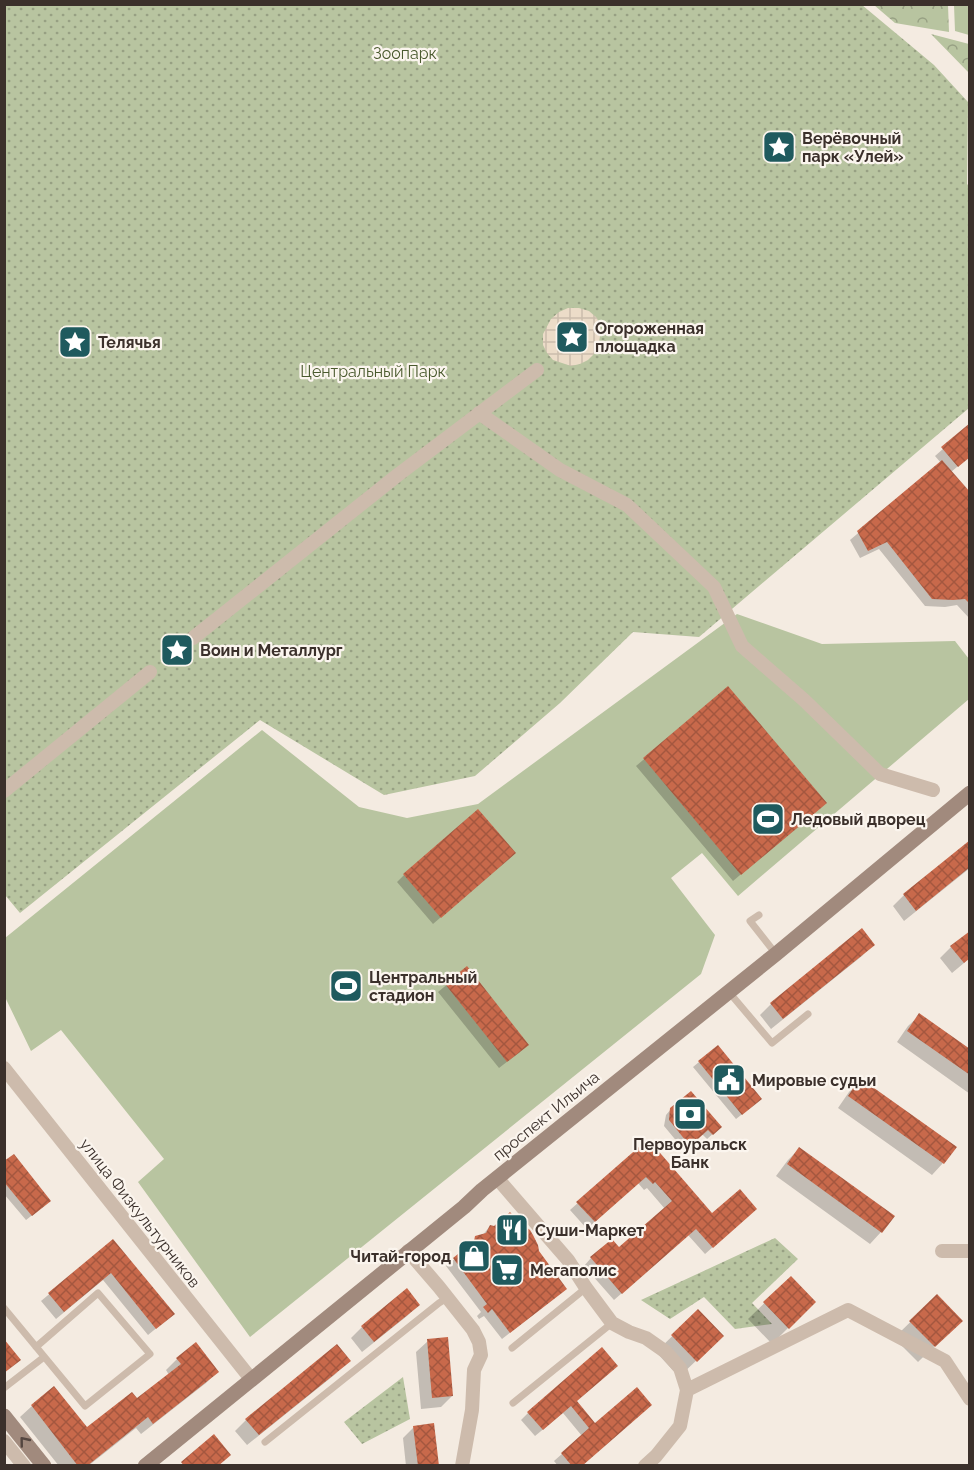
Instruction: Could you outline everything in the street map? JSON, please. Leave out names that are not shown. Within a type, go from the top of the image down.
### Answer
[{"type":"main road","name":"проспект Ильича","points":[[145,1466],[497,1178],[776,954],[969,793]]},
{"type":"main road","points":[[4,1416],[44,1466]]},
{"type":"street","points":[[193,638],[389,482],[537,370]]},
{"type":"street","points":[[479,413],[560,470],[627,505],[714,587],[742,646],[804,700],[880,774],[933,790]]},
{"type":"street","points":[[4,791],[150,672]]},
{"type":"street","name":"улица Физкультурников","points":[[4,1068],[251,1379]]},
{"type":"street","points":[[497,1178],[568,1260],[612,1323],[646,1338],[666,1352],[680,1368],[687,1390],[680,1426],[645,1466]]},
{"type":"street","points":[[408,1251],[473,1330],[479,1342],[480,1354],[474,1370],[472,1410],[462,1466]]},
{"type":"street","points":[[942,1251],[969,1251]]},
{"type":"street","points":[[687,1390],[848,1310],[945,1361],[969,1400]]},
{"type":"street","points":[[4,1441],[24,1466]]},
{"type":"lane","points":[[759,915],[750,921],[776,954]]},
{"type":"lane","points":[[728,991],[772,1043],[808,1014]]},
{"type":"lane","points":[[512,1348],[586,1288]]},
{"type":"lane","points":[[4,1308],[44,1357],[86,1406],[150,1354],[98,1293],[36,1347]]},
{"type":"lane","points":[[265,1442],[447,1298]]},
{"type":"lane","points":[[513,1403],[612,1323]]},
{"type":"lane","points":[[4,1388],[44,1357]]},
{"type":"green space","name":"Центральный Парк","points":[[5,5],[862,5],[934,65],[968,102],[969,408],[699,637],[633,632],[560,703],[475,776],[384,795],[260,720],[20,913],[5,895]]},
{"type":"green space","points":[[874,5],[948,5],[949,32],[895,23]]},
{"type":"green space","points":[[954,5],[969,5],[969,35],[955,31]]},
{"type":"green space","points":[[931,34],[969,44],[969,73]]},
{"type":"green space","name":"Центральный стадион","points":[[737,614],[822,644],[955,641],[969,659],[969,699],[738,896],[702,853],[671,878],[715,935],[701,974],[250,1337],[138,1182],[164,1159],[61,1030],[31,1051],[5,997],[5,938],[262,730],[359,807],[407,818],[478,804]]},
{"type":"green space","points":[[775,1238],[798,1259],[752,1303],[772,1324],[735,1329],[704,1297],[670,1319],[641,1300]]},
{"type":"green space","points":[[403,1377],[410,1419],[362,1444],[344,1422]]},
{"type":"shaded area","name":"Огороженная площадка","points":[[568,308],[589,311],[597,318],[601,330],[598,348],[593,355],[580,364],[571,366],[553,360],[543,345],[543,334],[551,319]]},
{"type":"building","points":[[970,423],[970,457],[958,467],[941,447]]},
{"type":"building","points":[[942,460],[970,492],[970,604],[965,599],[932,599],[887,542],[868,551],[857,531]]},
{"type":"building","points":[[728,686],[827,803],[741,875],[643,758]]},
{"type":"building","points":[[478,809],[516,853],[441,918],[403,874]]},
{"type":"building","points":[[970,840],[970,867],[916,911],[903,894]]},
{"type":"building","points":[[862,928],[875,945],[783,1019],[770,1003]]},
{"type":"building","points":[[970,931],[970,958],[964,963],[950,946]]},
{"type":"building","points":[[467,966],[529,1045],[507,1062],[445,984]]},
{"type":"building","points":[[919,1013],[970,1049],[970,1075],[907,1031]]},
{"type":"building","points":[[718,1045],[762,1099],[742,1115],[698,1061]]},
{"type":"building","points":[[860,1078],[957,1147],[944,1164],[848,1096]]},
{"type":"building","name":"Первоуральск Банк","points":[[691,1091],[722,1127],[713,1135],[708,1130],[690,1146],[669,1120],[670,1108]]},
{"type":"building","points":[[648,1139],[712,1213],[740,1189],[757,1209],[713,1248],[696,1229],[622,1294],[590,1257],[612,1239],[619,1247],[672,1201],[655,1182],[653,1184],[646,1177],[595,1222],[576,1202]]},
{"type":"building","points":[[799,1147],[895,1216],[882,1233],[787,1164]]},
{"type":"building","points":[[14,1154],[51,1201],[32,1216],[4,1182],[4,1161]]},
{"type":"building","name":"Мегаполис","points":[[510,1212],[530,1230],[539,1251],[567,1289],[510,1333],[492,1309],[488,1313],[483,1307],[487,1304],[453,1258],[474,1241],[475,1236],[486,1233],[490,1225],[494,1226]]},
{"type":"building","points":[[113,1239],[175,1314],[156,1329],[111,1273],[64,1312],[48,1293]]},
{"type":"building","points":[[791,1276],[816,1302],[789,1329],[763,1302]]},
{"type":"building","points":[[407,1288],[420,1305],[374,1342],[361,1326]]},
{"type":"building","points":[[937,1294],[963,1321],[935,1347],[909,1321]]},
{"type":"building","points":[[698,1309],[724,1336],[697,1362],[671,1335]]},
{"type":"building","points":[[448,1337],[453,1396],[432,1398],[427,1339]]},
{"type":"building","points":[[4,1339],[21,1360],[4,1373]]},
{"type":"building","points":[[196,1342],[219,1372],[153,1424],[148,1417],[87,1466],[78,1466],[31,1405],[54,1386],[87,1427],[132,1392],[137,1398],[181,1364],[176,1358]]},
{"type":"building","points":[[337,1344],[351,1361],[259,1435],[245,1419]]},
{"type":"building","points":[[602,1347],[618,1366],[577,1401],[595,1423],[637,1387],[652,1405],[582,1466],[572,1466],[561,1453],[589,1428],[571,1406],[543,1430],[527,1412]]},
{"type":"building","points":[[434,1423],[439,1466],[418,1466],[413,1426]]},
{"type":"building","points":[[214,1434],[231,1455],[218,1466],[184,1466],[181,1462]]},
{"type":"place","name":"Верёвочный парк «Улей»","points":[[779,147]]},
{"type":"place","name":"Огороженная площадка","points":[[572,337]]},
{"type":"place","name":"Телячья","points":[[75,342]]},
{"type":"place","name":"Воин и Металлург","points":[[177,650]]},
{"type":"place","name":"Ледовый дворец","points":[[768,819]]},
{"type":"place","name":"Центральный стадион","points":[[346,986]]},
{"type":"place","name":"Мировые судьи","points":[[729,1080]]},
{"type":"place","name":"Первоуральск Банк","points":[[690,1114]]},
{"type":"place","name":"Суши-Маркет","points":[[512,1230]]},
{"type":"place","name":"Читай-город","points":[[474,1256]]},
{"type":"place","name":"Мегаполис","points":[[507,1270]]},
{"type":"park label","name":"Зоопарк","points":[[405,53]]}]
